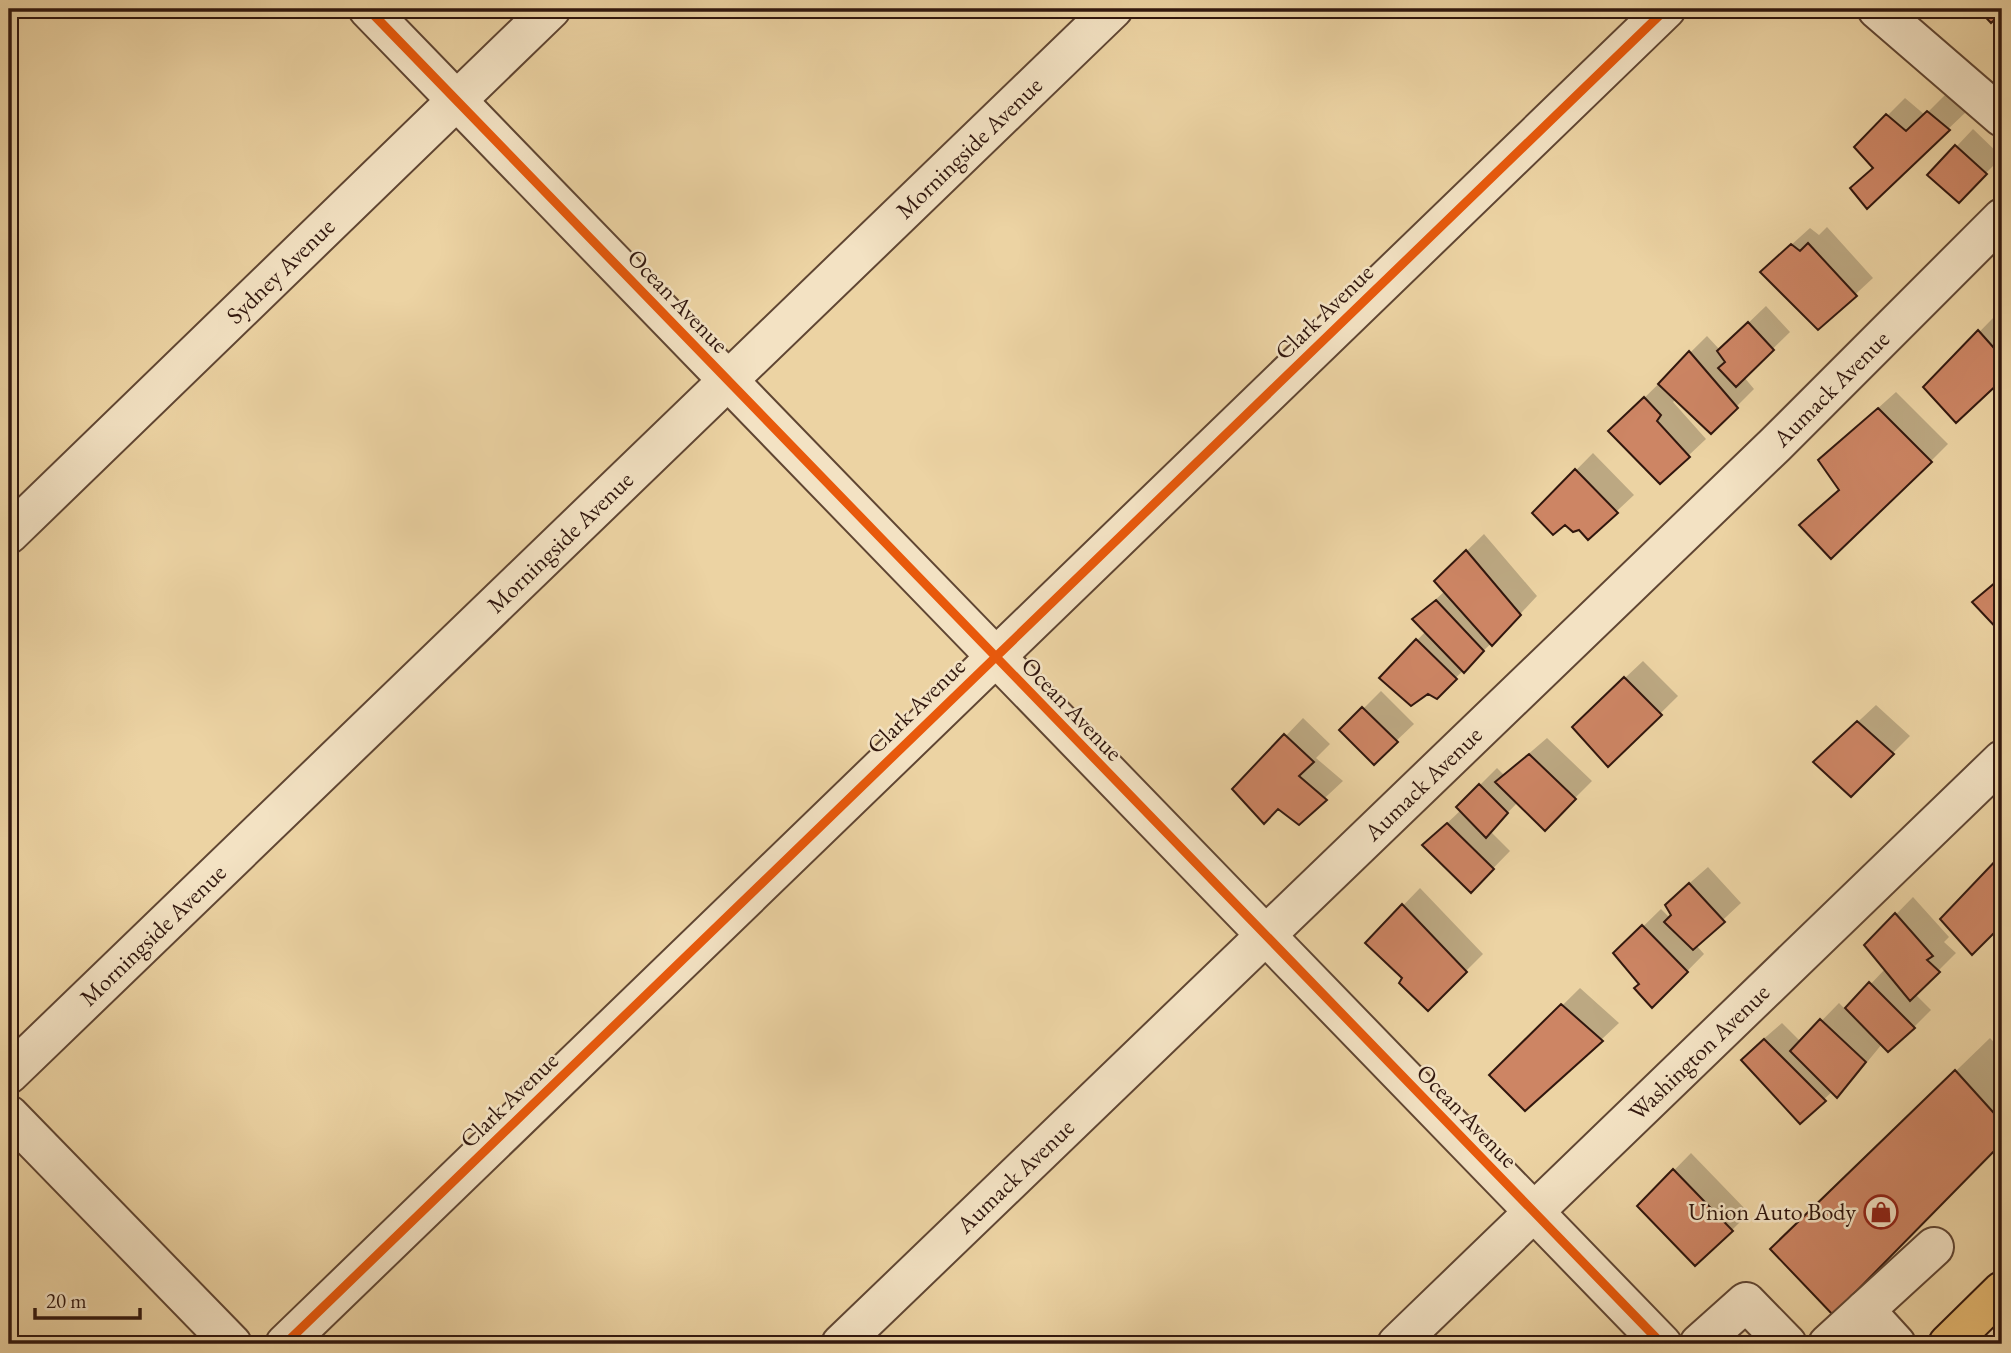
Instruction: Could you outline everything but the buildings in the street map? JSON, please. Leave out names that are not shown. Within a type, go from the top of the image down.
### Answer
[{"type":"highway","points":[[1948,1344],[2002,1291]]},
{"type":"street","name":"Ocean Avenue","points":[[368,9],[1662,1344]]},
{"type":"street","name":"Sydney Avenue","points":[[9,534],[551,9]]},
{"type":"street","name":"Morningside Avenue","points":[[9,1074],[1113,9]]},
{"type":"street","name":"Clark Avenue","points":[[285,1344],[1666,9]]},
{"type":"street","points":[[1877,9],[2002,117]]},
{"type":"street","name":"Aumack Avenue","points":[[841,1344],[1264,934],[1379,828],[1765,455],[2002,218]]},
{"type":"street","name":"Washington Avenue","points":[[1397,1344],[2002,760]]},
{"type":"street","points":[[9,1115],[232,1344]]},
{"type":"street","points":[[1828,1344],[1934,1247]]},
{"type":"street","points":[[1699,1344],[1746,1302],[1787,1344]]},
{"type":"street","points":[[1865,1310],[1896,1344]]},
{"type":"cycle path","points":[[368,9],[1662,1344]]},
{"type":"cycle path","points":[[285,1344],[1666,9]]},
{"type":"place","name":"Union Auto Body","points":[[1881,1212]]}]
